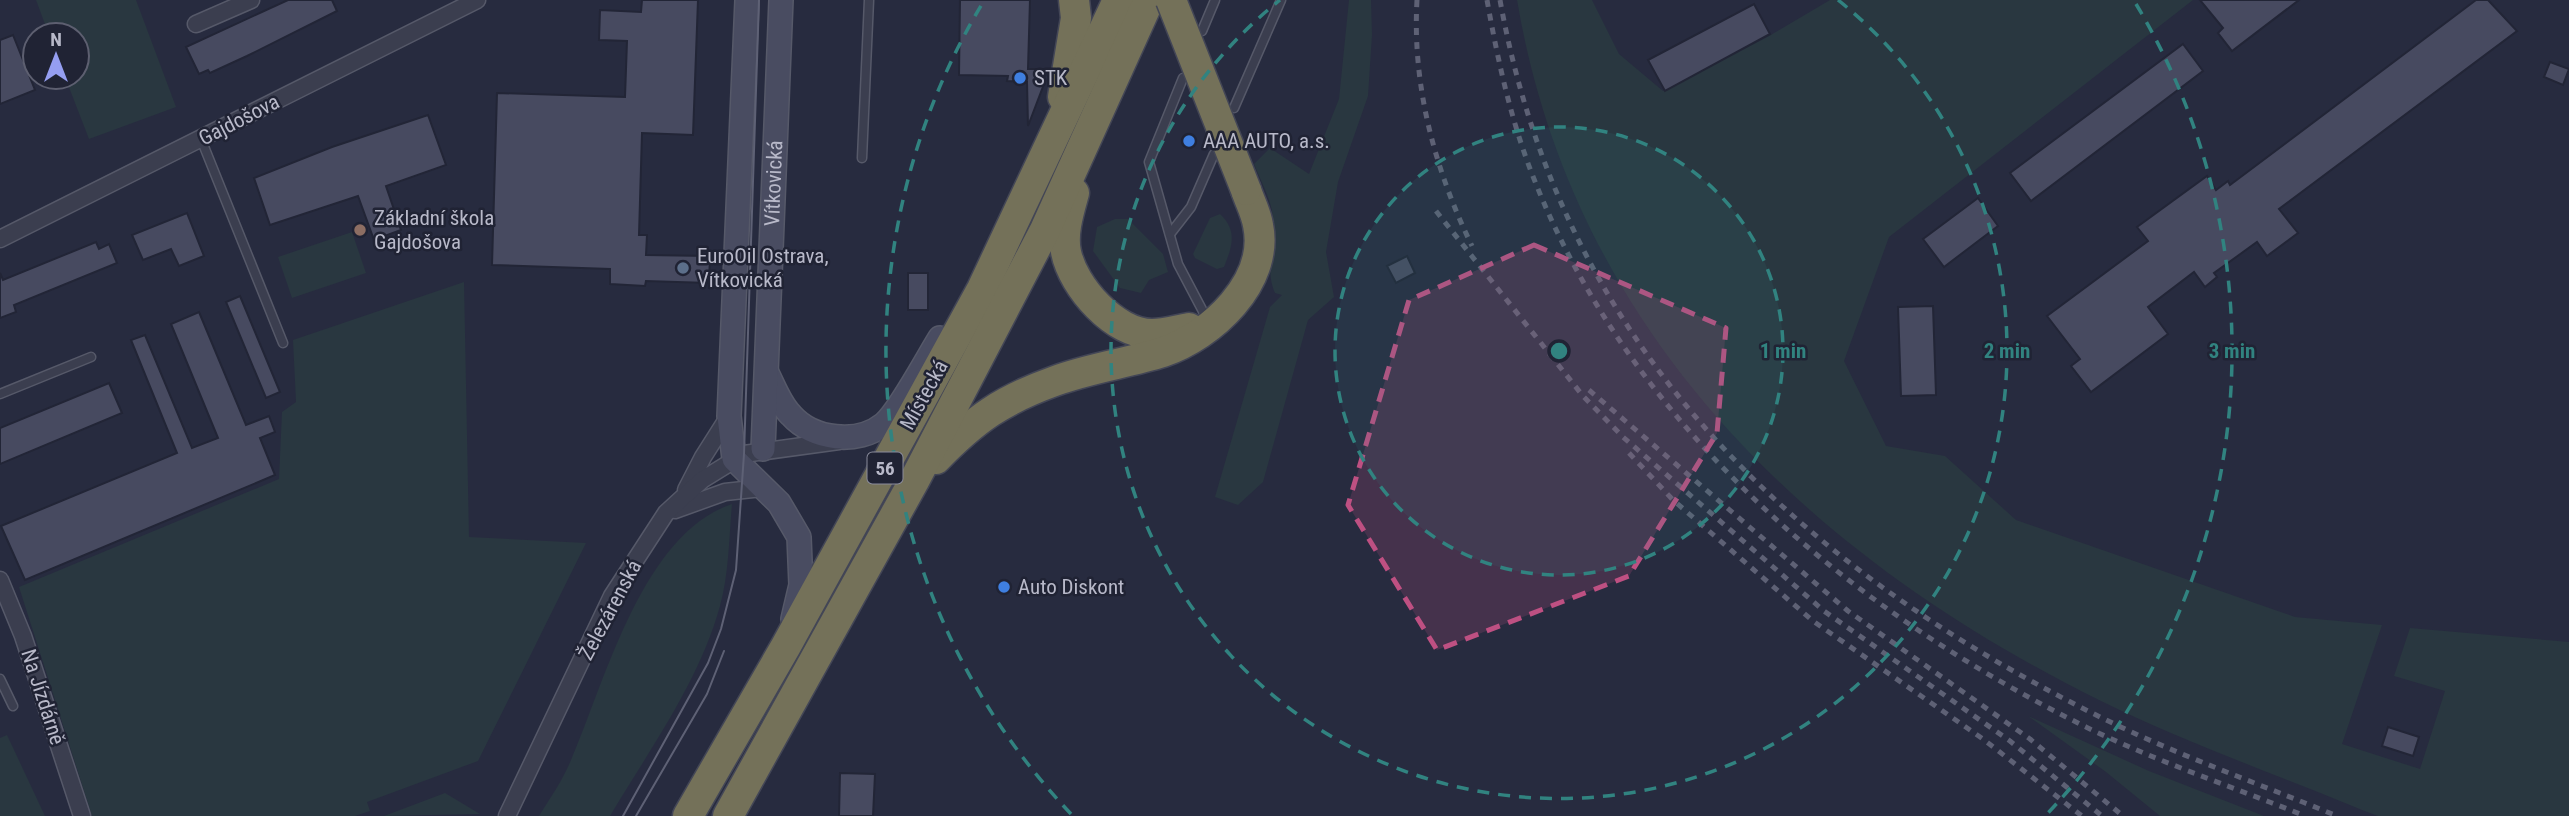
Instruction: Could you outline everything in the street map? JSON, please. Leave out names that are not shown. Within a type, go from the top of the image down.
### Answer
[{"type":"highway","points":[[1056,135],[1076,18],[1074,0]]},
{"type":"highway","name":"Místecká","points":[[688,816],[786,646],[982,289],[1118,0]]},
{"type":"highway","name":"Místecká","points":[[728,816],[914,481],[1045,230],[1149,0]]},
{"type":"highway","points":[[914,481],[973,422],[1010,400],[1056,380],[1166,351],[1210,325],[1239,298],[1255,262],[1259,227],[1171,0]]},
{"type":"highway","points":[[1086,140],[1067,223],[1066,252],[1084,290],[1106,312],[1132,330],[1152,334],[1210,325]]},
{"type":"street","points":[[196,24],[251,0]]},
{"type":"street","name":"Gajdošova","points":[[0,239],[477,0]]},
{"type":"street","name":"Vítkovická","points":[[734,459],[729,416],[747,0]]},
{"type":"street","name":"Vítkovická","points":[[763,449],[781,0]]},
{"type":"street","points":[[765,369],[788,413],[798,422],[810,429],[848,439],[884,424],[956,312],[982,289]]},
{"type":"street","points":[[682,498],[703,457],[729,416]]},
{"type":"street","name":"Železárenská","points":[[507,816],[612,596],[666,513],[702,480],[734,459],[763,449],[808,446],[848,439]]},
{"type":"street","points":[[734,459],[779,503],[799,537],[801,585],[786,646]]},
{"type":"street","points":[[666,513],[725,492],[762,488]]},
{"type":"street","name":"Na Jízdárně","points":[[0,579],[23,636],[82,816]]},
{"type":"lane","points":[[862,158],[869,0]]},
{"type":"lane","points":[[1202,31],[1215,0]]},
{"type":"lane","points":[[1234,108],[1281,0]]},
{"type":"lane","points":[[1183,78],[1149,162],[1178,264],[1210,325]]},
{"type":"lane","points":[[201,139],[283,343]]},
{"type":"lane","points":[[1170,234],[1191,207],[1214,154]]},
{"type":"lane","points":[[0,394],[91,357]]},
{"type":"lane","points":[[0,679],[13,706]]},
{"type":"highlighted area","points":[[1534,245],[1726,328],[1717,433],[1629,576],[1437,650],[1348,505],[1409,300]]},
{"type":"shaded area","points":[[36,0],[136,0],[176,107],[89,139],[70,91],[91,91],[91,21],[44,21]]},
{"type":"shaded area","points":[[1349,0],[1371,0],[1372,35],[1368,96],[1338,182],[1326,252],[1334,297],[1308,320],[1263,482],[1238,505],[1215,497],[1270,307],[1282,295],[1275,293],[1270,274],[1272,211],[1254,164],[1270,148],[1309,174],[1339,99]]},
{"type":"shaded area","points":[[1517,0],[1592,0],[1619,54],[1663,91],[1769,36],[1830,0],[2193,0],[1889,237],[1844,361],[1886,446],[1945,456],[2016,520],[2295,617],[2382,625],[2342,744],[2420,769],[2445,691],[2394,676],[2410,628],[2569,642],[2569,816],[2378,816],[2197,744],[2099,700],[1993,642],[1893,577],[1802,503],[1720,420],[1649,329],[1591,229],[1546,119]]},
{"type":"shaded area","points":[[1220,214],[1226,220],[1232,239],[1224,267],[1217,269],[1195,258],[1193,254],[1210,218]]},
{"type":"shaded area","points":[[1115,219],[1128,219],[1163,254],[1168,272],[1149,280],[1141,293],[1120,288],[1093,251],[1097,227]]},
{"type":"shaded area","points":[[352,232],[366,273],[292,298],[278,257]]},
{"type":"shaded area","points":[[464,282],[469,537],[586,543],[478,761],[367,802],[370,811],[355,816],[92,816],[19,587],[279,479],[282,412],[296,402],[293,340]]},
{"type":"shaded area","points":[[732,504],[725,581],[711,634],[687,688],[610,816],[539,816],[568,767],[613,653],[650,578],[674,546],[701,520]]},
{"type":"shaded area","points":[[2028,716],[2149,771],[2264,816],[2160,816],[2106,772]]},
{"type":"shaded area","points":[[7,735],[45,816],[0,816],[0,738]]},
{"type":"shaded area","points":[[445,793],[480,814],[384,816]]},
{"type":"building","points":[[288,0],[332,0],[337,11],[210,73],[208,70],[199,74],[186,47]]},
{"type":"building","points":[[642,0],[698,0],[693,135],[642,133],[639,235],[647,235],[646,255],[710,256],[709,283],[646,281],[645,286],[610,284],[610,269],[492,265],[497,93],[625,97],[627,41],[599,40],[600,10],[641,12]]},
{"type":"building","points":[[960,0],[1030,0],[1028,69],[1044,69],[1044,84],[1028,126],[1027,82],[1007,81],[1008,76],[959,75]]},
{"type":"building","points":[[2200,0],[2299,0],[2232,51],[2218,33],[2223,28]]},
{"type":"building","points":[[2476,0],[2488,0],[2517,31],[2279,209],[2298,233],[2267,256],[2257,242],[2214,273],[2217,277],[2205,287],[2194,272],[2148,307],[2168,334],[2091,392],[2071,366],[2080,359],[2047,316],[2148,241],[2137,227],[2207,176],[2216,190],[2228,181],[2230,185]]},
{"type":"building","points":[[1754,4],[1770,34],[1665,91],[1648,60]]},
{"type":"building","points":[[13,35],[21,55],[21,91],[32,91],[0,104],[0,40]]},
{"type":"building","points":[[2183,44],[2203,71],[2031,201],[2010,173]]},
{"type":"building","points":[[2550,62],[2569,69],[2563,85],[2544,77]]},
{"type":"building","points":[[428,115],[446,165],[386,186],[401,230],[374,240],[358,196],[270,225],[254,178],[332,147]]},
{"type":"building","points":[[1978,198],[1998,226],[1944,267],[1923,239]]},
{"type":"building","points":[[187,213],[204,256],[179,266],[171,249],[143,260],[132,235]]},
{"type":"building","points":[[96,242],[99,249],[109,244],[117,263],[14,305],[16,312],[0,318],[0,273],[3,280]]},
{"type":"building","points":[[1407,256],[1415,273],[1396,283],[1387,266]]},
{"type":"building","points":[[908,273],[928,273],[928,310],[908,310]]},
{"type":"building","points":[[240,296],[280,392],[266,398],[226,302]]},
{"type":"building","points":[[1933,306],[1936,395],[1901,396],[1898,307]]},
{"type":"building","points":[[199,312],[246,425],[269,416],[275,432],[260,438],[275,475],[25,580],[1,526],[177,453],[131,340],[145,335],[192,448],[218,438],[171,324]]},
{"type":"building","points":[[109,383],[122,413],[0,464],[0,428]]},
{"type":"building","points":[[2388,727],[2419,737],[2413,756],[2382,746]]},
{"type":"building","points":[[840,773],[875,774],[873,816],[839,816]]},
{"type":"tram line","points":[[623,816],[708,663],[721,629],[736,570],[744,454],[759,0]]},
{"type":"tram line","points":[[636,816],[707,694],[724,651]]},
{"type":"railway","points":[[1417,0],[1416,32],[1422,96],[1447,188],[1472,246]]},
{"type":"railway","points":[[1487,0],[1515,125],[1529,166],[1571,259],[1622,345],[1684,424],[1753,497],[1828,564],[1910,624],[1995,678],[2111,739],[2305,816]]},
{"type":"railway","points":[[1500,0],[1531,123],[1576,235],[1635,337],[1706,429],[1788,511],[1880,586],[1982,653],[2122,728],[2337,816]]},
{"type":"railway","points":[[1436,211],[1583,396],[1623,437],[1824,611],[2010,741],[2102,816]]},
{"type":"railway","points":[[1589,390],[1848,611],[2030,739],[2123,816]]},
{"type":"railway","points":[[1629,453],[1673,500],[1813,621],[1983,739],[2082,816]]},
{"type":"place","name":"STK","points":[[1020,78]]},
{"type":"place","name":"AAA AUTO, a.s.","points":[[1189,141]]},
{"type":"place","name":"Základní škola Gajdošova","points":[[360,230]]},
{"type":"place","name":"EuroOil Ostrava, Vítkovická","points":[[683,268]]},
{"type":"place","name":"Auto Diskont","points":[[1004,587]]}]
